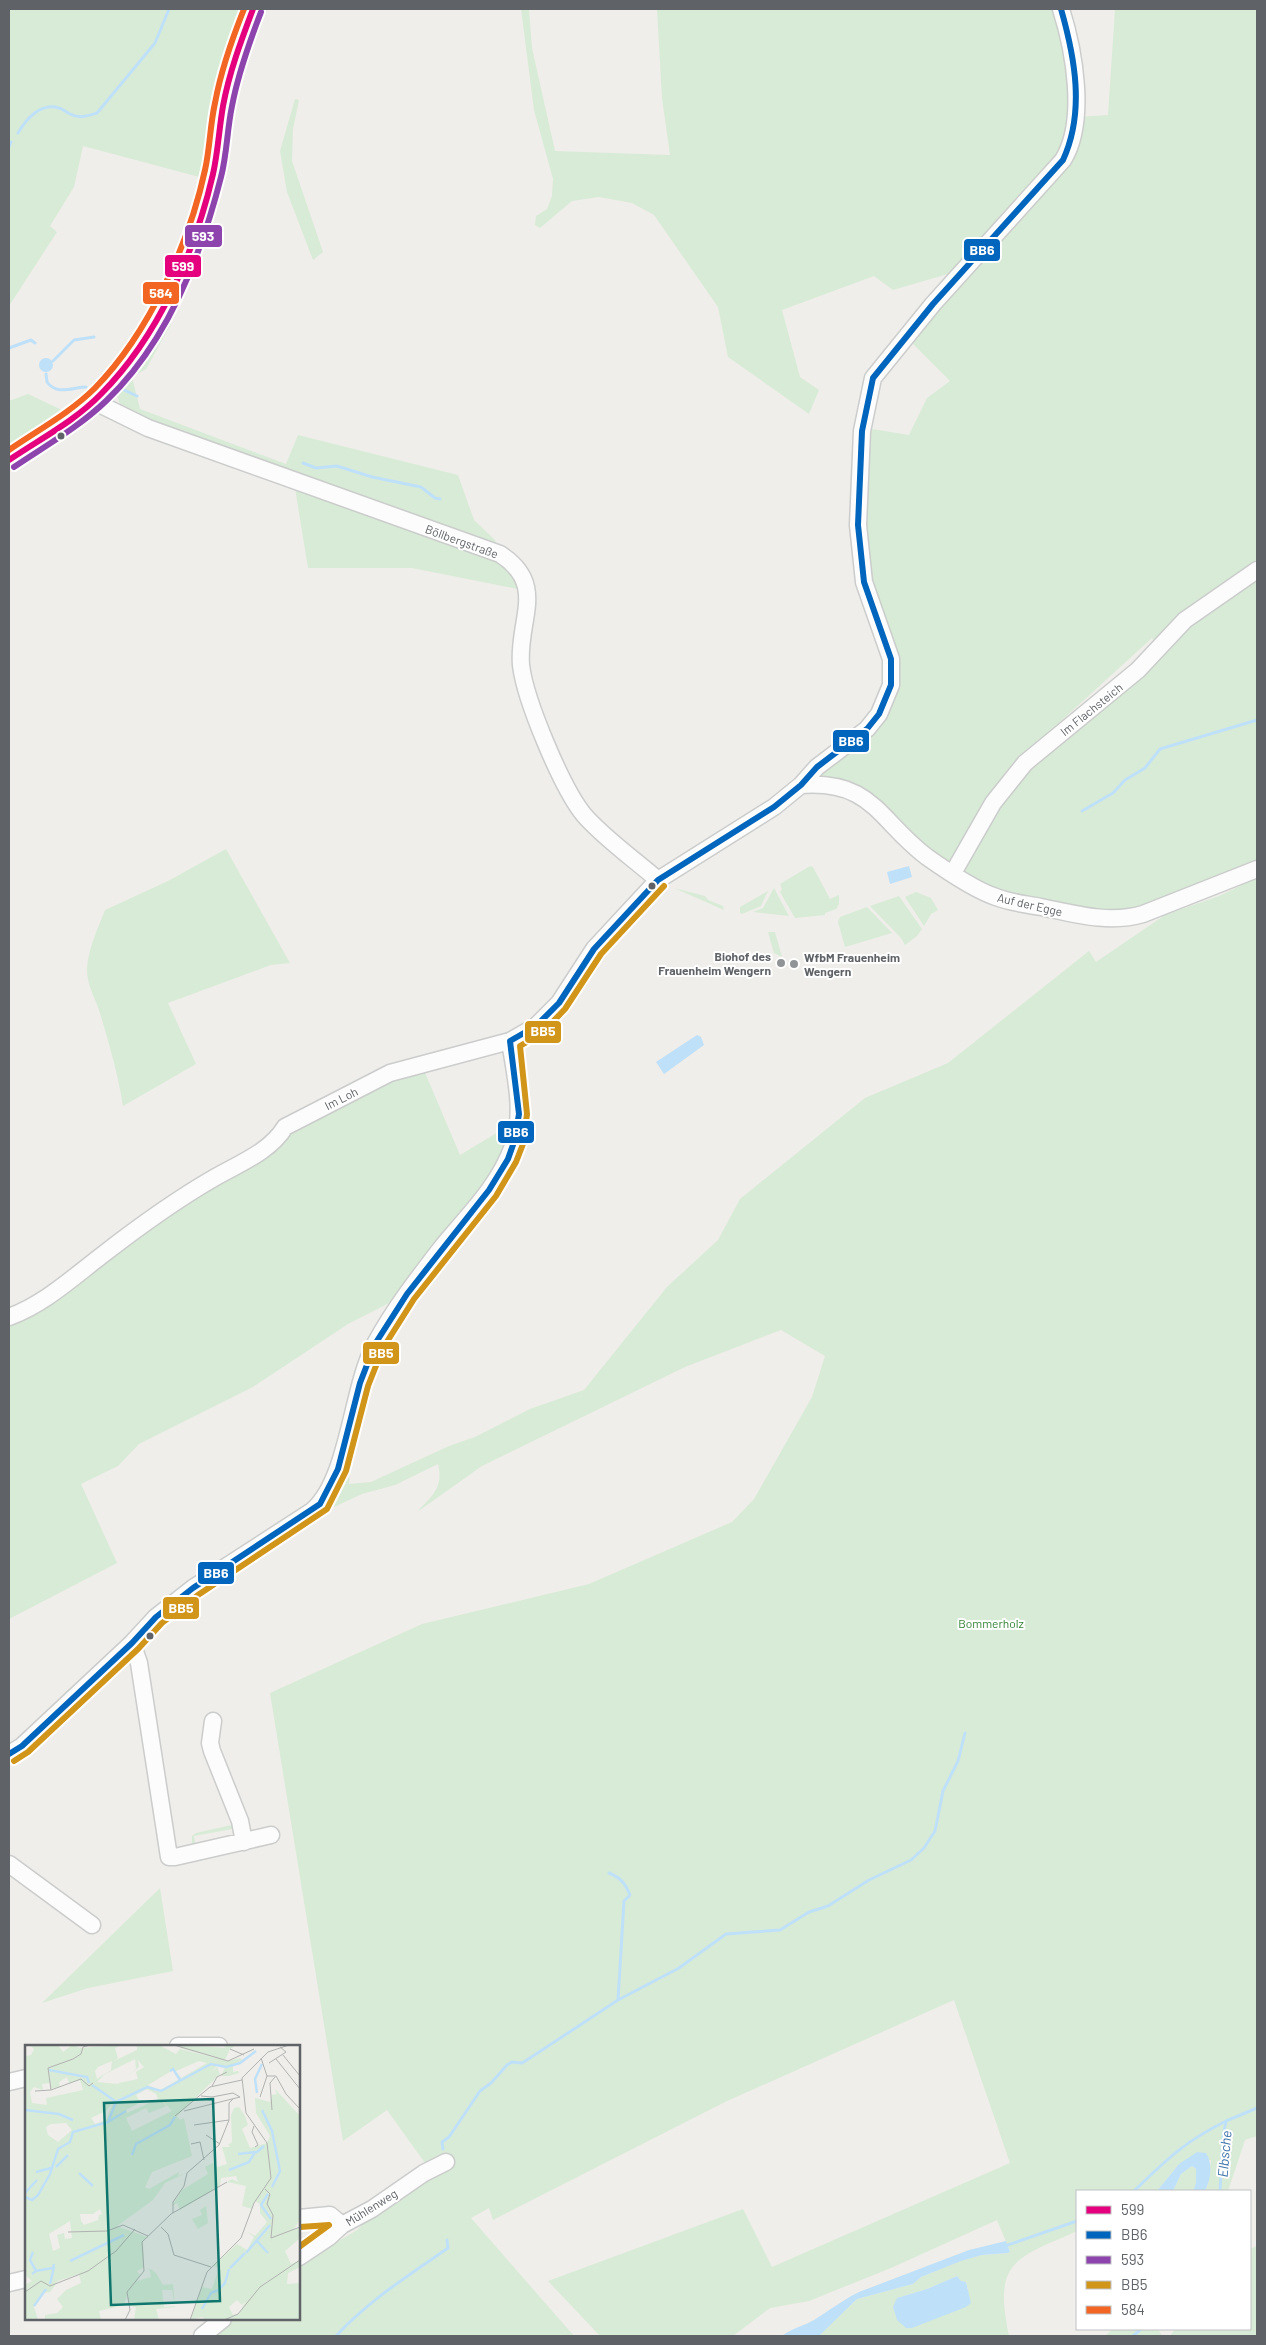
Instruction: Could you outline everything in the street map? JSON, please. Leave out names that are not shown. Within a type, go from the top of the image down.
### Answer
[{"type":"main road","points":[[9,460],[93,401],[126,366],[166,297],[196,233],[213,173],[223,105],[234,60],[253,9]]},
{"type":"street","name":"Im Loh","points":[[9,1318],[37,1305],[142,1224],[206,1183],[265,1149],[278,1139],[285,1127],[390,1073],[510,1041],[536,1026],[559,1003],[594,949],[658,880],[774,807],[801,785],[817,767],[867,729],[879,714],[891,685],[891,659],[864,582],[859,548],[862,431],[873,378],[933,304],[1063,160],[1070,148],[1074,132],[1076,80],[1071,42],[1060,9]]},
{"type":"street","name":"Böllbergstraße","points":[[93,401],[148,428],[500,554],[509,560],[524,575],[526,586],[521,644],[521,665],[526,689],[570,795],[597,827],[658,880]]},
{"type":"street","name":"Im Flachsteich","points":[[953,873],[993,803],[1025,763],[1138,670],[1185,620],[1257,570]]},
{"type":"street","name":"Auf der Egge","points":[[801,785],[832,784],[855,792],[884,814],[925,855],[995,897],[1095,918],[1118,919],[1143,914],[1257,869]]},
{"type":"street","points":[[9,1754],[22,1746],[132,1644],[156,1617],[187,1593],[312,1512],[326,1496],[341,1456],[359,1383],[375,1344],[406,1294],[443,1246],[473,1213],[502,1173],[515,1138],[519,1115],[510,1041]]},
{"type":"street","points":[[132,1644],[139,1663],[169,1857],[271,1835]]},
{"type":"street","points":[[213,1720],[210,1743],[212,1751],[240,1821],[244,1842]]},
{"type":"street","points":[[9,1864],[92,1924]]},
{"type":"street","points":[[184,2045],[204,2045]]},
{"type":"street","points":[[9,2082],[25,2078]]},
{"type":"street","name":"Mühlenweg","points":[[300,2256],[329,2237],[342,2225],[372,2209],[424,2173],[446,2162]]},
{"type":"street","points":[[300,2218],[330,2215],[342,2225]]},
{"type":"street","points":[[9,2283],[25,2280]]},
{"type":"street","points":[[202,2336],[222,2320]]},
{"type":"green space","points":[[9,9],[248,9],[207,179],[83,146],[74,187],[50,226],[57,232],[9,306]]},
{"type":"green space","points":[[521,9],[529,9],[532,48],[555,151],[670,155],[662,98],[657,9],[1057,9],[1070,54],[1069,143],[958,271],[893,290],[874,276],[782,310],[800,377],[819,390],[809,414],[728,357],[718,307],[654,215],[632,203],[599,197],[572,201],[540,228],[535,225],[536,216],[547,209],[552,196],[553,179],[534,110]]},
{"type":"green space","points":[[1115,9],[1257,9],[1257,865],[1138,909],[1095,915],[996,894],[957,872],[985,823],[1037,755],[1164,656],[1152,638],[1006,771],[956,860],[949,863],[941,861],[849,783],[833,778],[819,777],[821,769],[867,735],[895,674],[862,556],[866,428],[909,435],[927,398],[950,381],[909,340],[1030,202],[1078,117],[1108,115]]},
{"type":"green space","points":[[295,99],[299,100],[293,129],[292,161],[323,252],[313,260],[287,192],[280,151]]},
{"type":"green space","points":[[168,316],[171,324],[146,369],[132,377],[140,409],[286,464],[298,435],[458,475],[474,520],[496,541],[491,546],[122,410],[117,396],[118,386]]},
{"type":"green space","points":[[28,394],[68,413],[9,451],[9,401]]},
{"type":"green space","points":[[295,488],[496,560],[501,559],[523,590],[412,568],[308,568]]},
{"type":"green space","points":[[226,849],[290,963],[271,965],[168,1003],[196,1064],[123,1106],[110,1048],[87,975],[89,954],[99,924],[105,910],[168,881]]},
{"type":"green space","points":[[810,866],[813,867],[830,899],[839,895],[839,904],[836,909],[825,913],[825,915],[795,918],[780,892],[782,889],[780,884]]},
{"type":"green space","name":"Bommerholz","points":[[1257,878],[1257,2136],[1245,2140],[1228,2190],[1206,2190],[1208,2185],[1211,2160],[1179,2164],[1158,2190],[1076,2190],[1076,2231],[1024,2256],[1007,2277],[1004,2291],[1009,2336],[819,2336],[857,2299],[913,2284],[921,2277],[960,2261],[982,2255],[1008,2253],[1010,2251],[997,2220],[891,2268],[809,2301],[770,2308],[733,2336],[600,2336],[548,2281],[743,2209],[772,2267],[1010,2163],[954,2000],[727,2101],[493,2220],[489,2208],[471,2218],[574,2336],[213,2336],[233,2320],[300,2320],[300,2264],[357,2230],[425,2163],[387,2110],[343,2141],[270,1693],[422,1624],[589,1584],[732,1522],[754,1499],[812,1397],[825,1356],[781,1330],[685,1367],[482,1466],[417,1512],[432,1496],[438,1485],[438,1464],[395,1485],[362,1494],[319,1514],[352,1444],[349,1484],[371,1482],[449,1446],[475,1437],[530,1409],[584,1390],[667,1287],[718,1240],[740,1199],[865,1098],[948,1063],[1089,951],[1096,962],[1165,915],[1219,896]],"holes":[[[957,2276],[961,2281],[966,2282],[968,2289],[897,2298],[927,2289]]]},
{"type":"green space","points":[[674,888],[705,896],[708,900],[723,906],[724,910]]},
{"type":"green space","points":[[774,888],[789,916],[753,912],[763,908]]},
{"type":"green space","points":[[768,891],[761,906],[742,914],[740,913],[740,907]]},
{"type":"green space","points":[[916,892],[931,898],[938,910],[931,914],[924,926],[905,897]]},
{"type":"green space","points":[[899,896],[922,929],[917,936],[905,945],[901,938],[870,906]]},
{"type":"green space","points":[[867,907],[892,933],[845,947],[838,922],[840,917]]},
{"type":"green space","points":[[768,932],[775,932],[782,957],[774,953]]},
{"type":"green space","points":[[423,1068],[460,1155],[515,1122],[500,1169],[397,1299],[348,1324],[253,1387],[139,1444],[118,1466],[81,1484],[117,1563],[9,1619],[9,1321],[293,1128]]},
{"type":"green space","points":[[232,1825],[236,1826],[234,1839],[232,1829],[194,1836],[196,1847],[192,1846],[192,1836],[196,1833]]},
{"type":"green space","points":[[160,1888],[173,1971],[88,1988],[42,2003]]},
{"type":"green space","points":[[1192,2166],[1196,2169],[1196,2183],[1193,2190],[1173,2190],[1181,2174]]},
{"type":"green space","points":[[1257,2246],[1257,2336],[1170,2336],[1174,2330],[1251,2330],[1251,2249]]},
{"type":"green space","points":[[1112,2330],[1159,2330],[1162,2336],[1105,2336]]},
{"type":"water","points":[[43,358],[49,358],[53,365],[49,372],[43,372],[39,368],[39,362]]},
{"type":"water","points":[[909,866],[912,877],[890,884],[887,872]]},
{"type":"water","points":[[697,1035],[701,1037],[704,1045],[664,1074],[656,1062]]},
{"type":"water","points":[[1197,2152],[1206,2153],[1210,2162],[1210,2177],[1205,2190],[1193,2190],[1196,2183],[1196,2169],[1192,2166],[1181,2174],[1173,2190],[1158,2190],[1179,2164]]},
{"type":"water","points":[[1006,2241],[1010,2252],[1008,2253],[982,2255],[961,2261],[921,2277],[913,2284],[857,2299],[819,2336],[782,2336],[814,2320],[859,2292],[969,2250]]},
{"type":"water","points":[[957,2276],[961,2281],[966,2282],[971,2303],[966,2307],[912,2328],[906,2328],[897,2320],[893,2307],[897,2298],[927,2289]]},
{"type":"waterway","points":[[18,133],[30,117],[46,107],[59,108],[80,117],[97,113],[155,43],[169,9]]},
{"type":"waterway","points":[[9,147],[11,142]]},
{"type":"waterway","points":[[53,361],[74,340],[94,337]]},
{"type":"waterway","points":[[9,348],[31,340],[35,343]]},
{"type":"waterway","points":[[46,374],[47,382],[55,389],[65,390],[86,387]]},
{"type":"waterway","points":[[124,390],[137,396]]},
{"type":"waterway","points":[[303,463],[316,468],[337,466],[372,477],[421,487],[435,498],[440,499]]},
{"type":"waterway","points":[[1082,811],[1113,793],[1125,780],[1145,768],[1160,749],[1257,720]]},
{"type":"waterway","points":[[443,2149],[442,2142],[449,2137],[480,2091],[491,2083],[507,2065],[512,2062],[522,2063],[618,2000],[679,1968],[726,1934],[780,1930],[809,1912],[828,1906],[869,1880],[911,1860],[924,1848],[935,1831],[943,1791],[958,1761],[965,1733]]},
{"type":"waterway","points":[[609,1873],[622,1881],[630,1895],[624,1901],[618,2000]]},
{"type":"waterway","name":"Elbsche","points":[[1220,2190],[1223,2137],[1226,2121],[1257,2108]]},
{"type":"waterway","points":[[1135,2190],[1187,2144],[1226,2121]]},
{"type":"waterway","points":[[1005,2246],[1076,2221]]},
{"type":"waterway","points":[[336,2336],[375,2300],[448,2248],[447,2240]]},
{"type":"waterway","name":"Elbsche","points":[[1133,2336],[1140,2330]]},
{"type":"transit line","name":"584","points":[[9,450],[64,413],[95,388],[115,366],[133,341],[164,286],[189,228],[198,198],[207,162],[213,111],[220,79],[244,9]]},
{"type":"transit line","name":"599","points":[[9,460],[69,421],[91,404],[140,347],[157,320],[185,263],[205,204],[215,166],[229,81],[253,9]]},
{"type":"transit line","name":"BB6","points":[[9,1754],[22,1746],[132,1643],[156,1617],[193,1588],[320,1504],[338,1469],[360,1383],[375,1344],[407,1294],[489,1190],[508,1159],[514,1142],[519,1114],[510,1041],[536,1026],[559,1003],[594,949],[658,880],[774,807],[801,785],[817,767],[867,729],[879,714],[891,685],[891,659],[864,582],[858,525],[862,431],[873,378],[933,304],[1063,160],[1070,142],[1074,123],[1076,85],[1074,66],[1061,9]]},
{"type":"transit line","name":"593","points":[[14,467],[73,428],[106,401],[127,378],[163,326],[192,268],[213,207],[223,168],[230,115],[237,82],[261,12]]},
{"type":"transit line","name":"BB5","points":[[14,1761],[28,1752],[138,1649],[162,1623],[198,1595],[327,1509],[346,1471],[368,1386],[383,1348],[414,1299],[496,1196],[516,1162],[523,1144],[527,1114],[520,1046],[542,1033],[565,1009],[601,954],[664,886]]},
{"type":"transit line","name":"BB5","points":[[300,2227],[329,2225],[300,2246]]},
{"type":"place","name":"Biohof des Frauenheim Wengern","points":[[781,963]]},
{"type":"place","name":"WfbM Frauenheim Wengern","points":[[794,964]]}]
